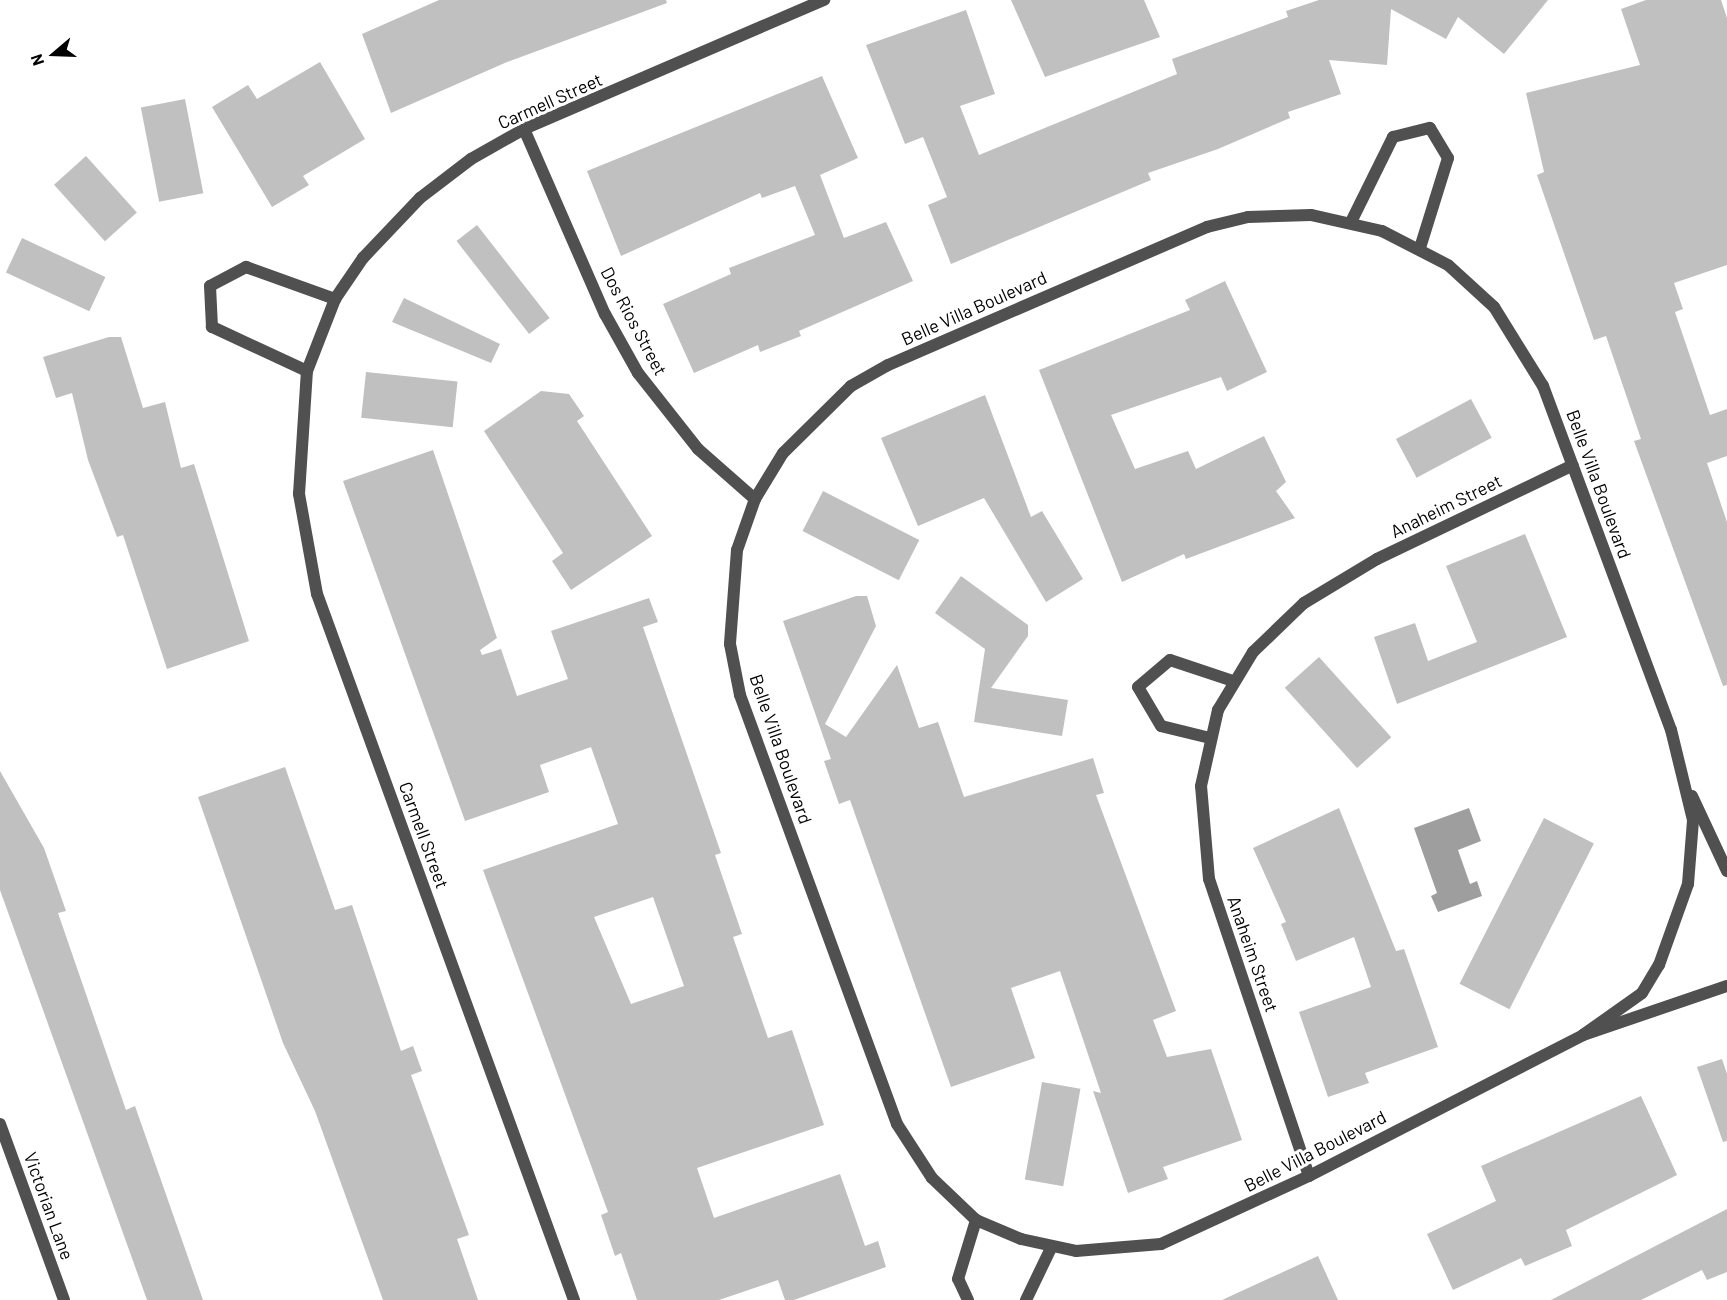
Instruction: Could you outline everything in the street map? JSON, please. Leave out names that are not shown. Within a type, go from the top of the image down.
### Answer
[{"type":"street","name":"Carmell Street","points":[[574,1300],[317,594],[299,494],[307,371],[335,299],[363,258],[420,198],[471,159],[524,129],[824,0]]},
{"type":"street","points":[[1352,222],[1393,137],[1430,128],[1448,158],[1420,248]]},
{"type":"street","name":"Dos Rios Street","points":[[524,129],[605,314],[638,373],[698,449],[755,499]]},
{"type":"street","name":"Belle Villa Boulevard","points":[[1682,774],[1693,820],[1692,853],[1677,926],[1642,993],[1583,1035],[1309,1176],[1161,1244],[1105,1252],[1051,1248],[976,1220],[932,1178],[897,1124],[740,695],[729,602],[737,550],[755,499],[783,453],[810,420],[888,365],[1207,227],[1279,214],[1352,222],[1420,248],[1472,285],[1514,335],[1543,386],[1682,774],[1727,871]]},
{"type":"street","points":[[307,371],[212,327],[210,286],[246,267],[335,299]]},
{"type":"street","name":"Anaheim Street","points":[[1309,1176],[1209,879],[1201,796],[1210,738],[1233,681],[1276,627],[1345,576],[1573,465]]},
{"type":"street","points":[[1210,738],[1161,726],[1138,687],[1170,660],[1233,681]]},
{"type":"street","name":"Belle Villa Boulevard","points":[[1583,1035],[1727,986]]},
{"type":"street","name":"Victorian Lane","points":[[0,1124],[64,1300]]},
{"type":"street","points":[[968,1300],[958,1279],[976,1220]]},
{"type":"street","points":[[1026,1300],[1051,1248]]},
{"type":"shaded area","points":[[1469,808],[1481,841],[1458,850],[1470,884],[1477,881],[1482,896],[1438,912],[1431,896],[1437,893],[1414,828]]},
{"type":"building","points":[[439,0],[666,0],[667,3],[507,62],[391,113],[362,34]]},
{"type":"building","points":[[1011,0],[1144,0],[1160,37],[1045,77]]},
{"type":"building","points":[[1319,0],[1548,0],[1504,54],[1458,17],[1446,39],[1391,9],[1387,65],[1329,60],[1341,94],[1288,112],[1290,118],[1218,149],[1148,173],[1151,180],[951,264],[928,205],[947,197],[923,137],[905,144],[866,45],[966,10],[995,94],[960,106],[979,155],[1177,74],[1172,59],[1288,17],[1286,11]]},
{"type":"building","points":[[1646,0],[1721,0],[1727,18],[1727,265],[1674,283],[1683,309],[1675,312],[1710,415],[1727,409],[1727,456],[1707,463],[1727,522],[1727,685],[1723,686],[1634,441],[1641,439],[1606,336],[1594,340],[1537,175],[1544,172],[1526,93],[1640,65],[1621,9]]},
{"type":"building","points":[[320,62],[365,139],[303,176],[309,185],[272,207],[212,107],[248,85],[257,99]]},
{"type":"building","points":[[822,76],[858,158],[820,175],[844,238],[886,222],[913,281],[799,331],[801,336],[760,352],[758,345],[694,373],[663,304],[731,274],[729,268],[815,235],[795,186],[762,198],[760,193],[621,256],[587,171]]},
{"type":"building","points":[[185,99],[203,193],[159,202],[141,108]]},
{"type":"building","points":[[86,156],[137,212],[105,241],[54,185]]},
{"type":"building","points":[[477,225],[550,318],[529,334],[457,241]]},
{"type":"building","points":[[22,238],[105,277],[89,311],[6,272]]},
{"type":"building","points":[[1225,281],[1267,372],[1227,391],[1221,377],[1111,415],[1135,469],[1188,451],[1196,469],[1264,436],[1286,482],[1276,491],[1295,518],[1186,559],[1184,554],[1122,582],[1039,370],[1190,310],[1185,300]]},
{"type":"building","points":[[404,298],[500,344],[491,363],[392,322]]},
{"type":"building","points":[[109,337],[121,337],[143,408],[165,402],[181,468],[194,464],[249,641],[167,669],[123,535],[117,537],[88,460],[72,393],[56,398],[43,357]]},
{"type":"building","points":[[366,372],[457,382],[453,427],[361,418]]},
{"type":"building","points":[[541,391],[569,394],[584,416],[577,421],[652,536],[571,590],[552,561],[563,553],[484,431]]},
{"type":"building","points":[[985,395],[1031,517],[1042,511],[1083,579],[1046,602],[984,498],[918,526],[881,438]]},
{"type":"building","points":[[1471,399],[1492,438],[1417,478],[1396,439]]},
{"type":"building","points":[[433,450],[497,638],[480,650],[482,655],[501,649],[517,696],[568,679],[551,631],[649,598],[658,622],[643,627],[721,853],[715,855],[742,934],[733,937],[768,1038],[792,1030],[824,1125],[697,1168],[714,1218],[840,1174],[865,1246],[878,1241],[886,1267],[794,1300],[785,1300],[778,1280],[719,1300],[637,1300],[621,1253],[615,1256],[601,1215],[608,1212],[483,870],[618,824],[591,747],[540,765],[549,792],[465,821],[343,481]],"holes":[[[653,897],[684,986],[631,1004],[594,917]]]},
{"type":"building","points":[[823,491],[919,540],[899,580],[803,531]]},
{"type":"building","points":[[1525,534],[1567,637],[1397,704],[1374,637],[1415,623],[1428,661],[1477,642],[1446,566]]},
{"type":"building","points":[[961,576],[1028,625],[1028,636],[991,688],[1068,700],[1062,736],[974,722],[985,649],[935,613]]},
{"type":"building","points":[[856,596],[867,596],[876,626],[825,724],[846,737],[897,665],[919,728],[938,722],[964,797],[1093,758],[1104,793],[1096,795],[1176,1011],[1153,1020],[1167,1057],[1211,1049],[1242,1140],[1163,1167],[1168,1179],[1128,1193],[1093,1091],[1101,1093],[1060,971],[1011,988],[1035,1058],[951,1087],[850,800],[839,804],[824,761],[831,759],[783,621]]},
{"type":"building","points":[[1319,657],[1391,737],[1357,768],[1285,688]]},
{"type":"building","points":[[285,767],[335,910],[352,905],[401,1051],[413,1046],[422,1071],[411,1075],[469,1235],[457,1239],[478,1300],[383,1300],[315,1111],[283,1043],[198,797]]},
{"type":"building","points":[[0,771],[44,848],[66,911],[58,913],[126,1110],[135,1106],[203,1300],[147,1300],[0,890]]},
{"type":"building","points":[[1339,808],[1396,951],[1404,949],[1438,1047],[1365,1073],[1369,1083],[1328,1097],[1299,1012],[1371,987],[1354,937],[1296,961],[1281,924],[1286,922],[1253,848]]},
{"type":"building","points":[[1544,818],[1594,843],[1509,1009],[1460,984]]},
{"type":"building","points":[[1722,1059],[1727,1074],[1727,1141],[1723,1142],[1697,1067]]},
{"type":"building","points":[[1042,1082],[1080,1089],[1063,1186],[1025,1179]]},
{"type":"building","points":[[1641,1096],[1677,1175],[1566,1230],[1572,1246],[1525,1266],[1521,1258],[1453,1290],[1427,1234],[1496,1201],[1481,1166]]},
{"type":"building","points":[[1727,1209],[1727,1272],[1707,1280],[1702,1270],[1641,1300],[1551,1300]]},
{"type":"building","points":[[1318,1256],[1338,1300],[1222,1300]]}]
